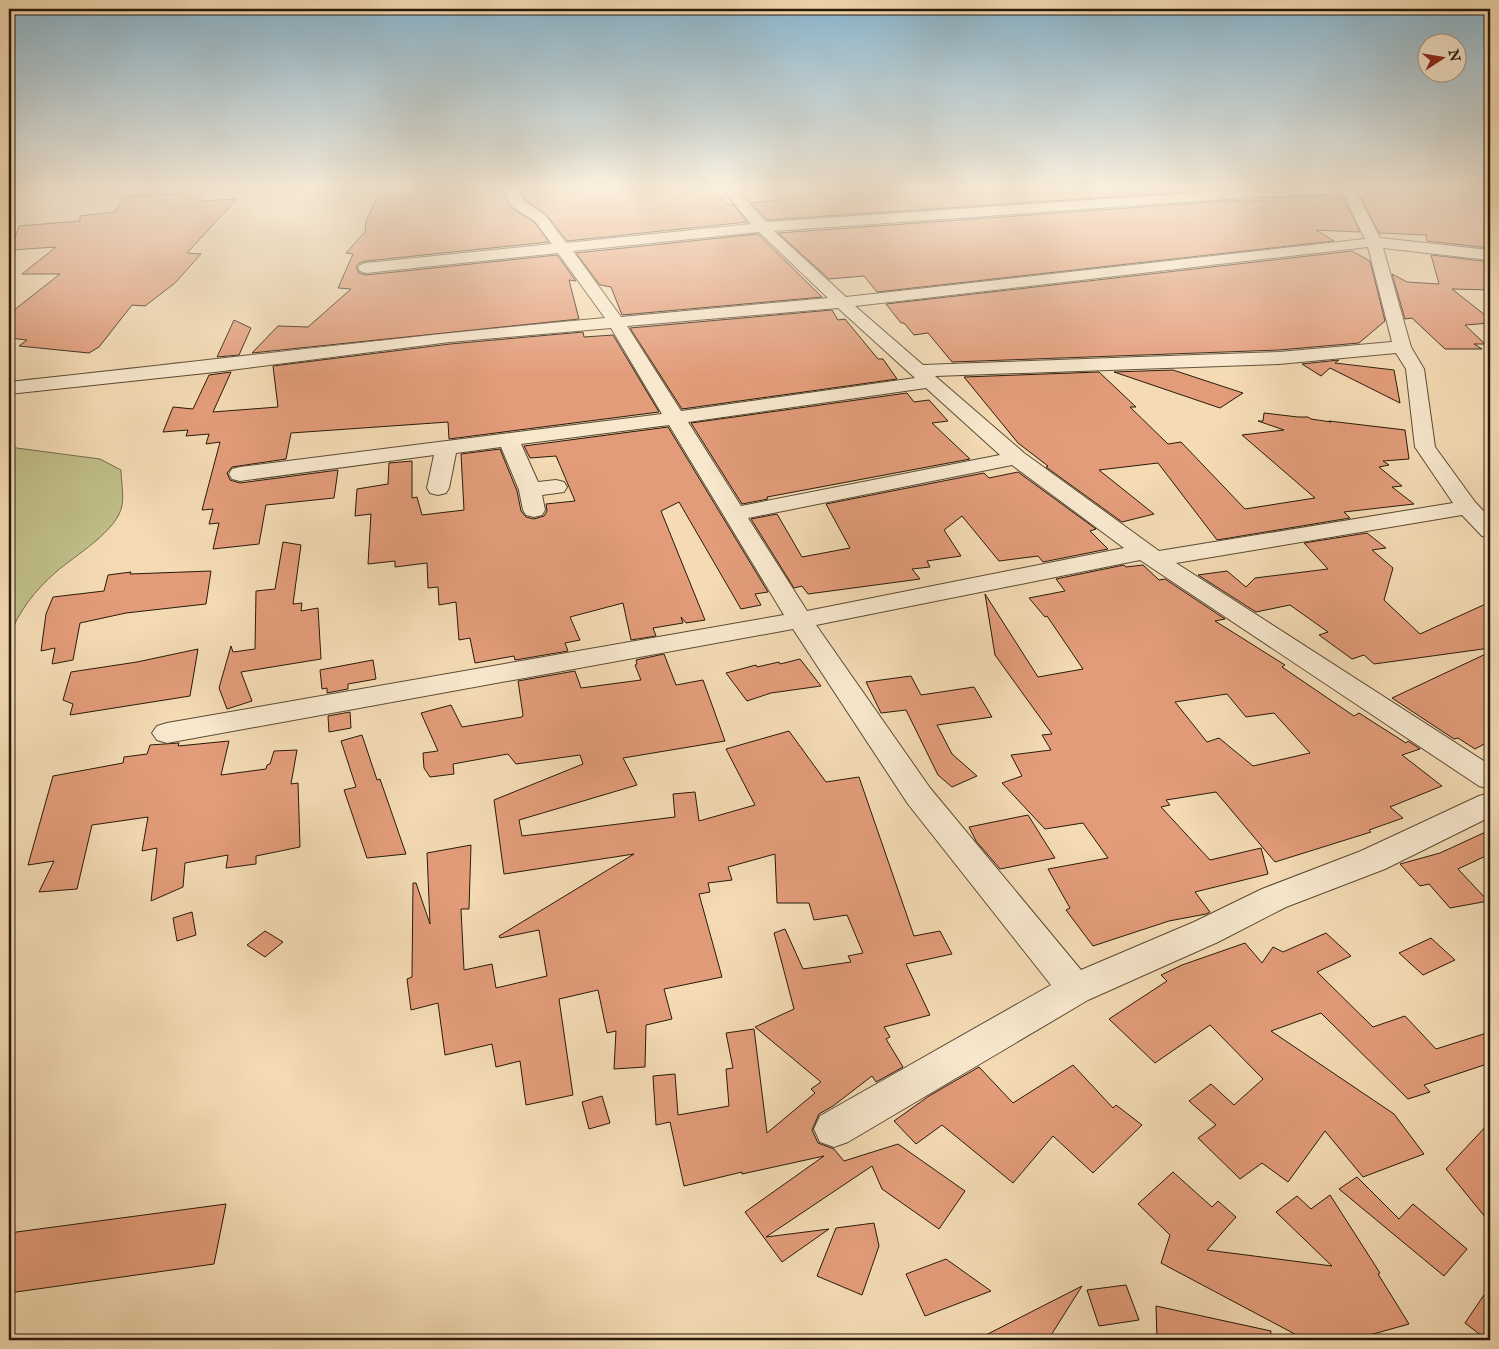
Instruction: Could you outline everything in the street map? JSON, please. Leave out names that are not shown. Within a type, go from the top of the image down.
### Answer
[{"type":"street","points":[[366,268],[545,249]]},
{"type":"street","points":[[564,249],[616,323],[800,620],[919,796],[1075,988]]},
{"type":"street","points":[[786,249],[1016,458],[1148,556],[1484,769]]},
{"type":"street","points":[[9,388],[196,368],[450,337],[843,302],[1312,249]]},
{"type":"street","points":[[1376,249],[1402,347],[1414,368],[1425,447],[1467,507],[1490,531]]},
{"type":"street","points":[[1436,249],[1490,255]]},
{"type":"street","points":[[240,474],[675,418],[925,376],[1279,358],[1402,347]]},
{"type":"street","points":[[509,440],[532,500],[556,487]]},
{"type":"street","points":[[438,488],[446,448]]},
{"type":"street","points":[[734,514],[1016,458]]},
{"type":"street","points":[[167,733],[1148,556],[1467,507]]},
{"type":"street","points":[[834,1129],[1075,988],[1206,932],[1274,898],[1373,860],[1490,804]]},
{"type":"shaded area","points":[[9,447],[100,459],[121,470],[123,497],[119,515],[113,524],[41,586],[28,602],[9,637]]},
{"type":"building","points":[[54,249],[191,249],[187,253],[201,254],[175,283],[145,306],[132,305],[99,347],[89,353],[19,346],[27,340],[9,338],[9,314],[60,274],[22,274]]},
{"type":"building","points":[[350,249],[482,249],[359,263],[356,267],[359,273],[366,275],[557,255],[576,281],[569,280],[579,319],[252,353],[278,326],[308,327],[351,289],[338,288],[353,254],[346,253]]},
{"type":"building","points":[[615,249],[773,249],[822,297],[622,315],[611,287],[600,285],[576,253]]},
{"type":"building","points":[[796,249],[1263,249],[877,292],[864,276],[829,279]]},
{"type":"building","points":[[1352,251],[1370,261],[1385,321],[1359,343],[1279,350],[952,362],[928,333],[914,335],[904,323],[901,323],[886,304]]},
{"type":"building","points":[[1431,255],[1490,262],[1490,290],[1452,289],[1490,319],[1490,323],[1465,325],[1485,344],[1474,344],[1482,349],[1445,349],[1412,318],[1405,319],[1392,274],[1407,282],[1439,284]]},
{"type":"building","points":[[832,310],[838,320],[845,319],[878,359],[883,359],[897,379],[682,409],[630,328]]},
{"type":"building","points":[[234,320],[251,328],[239,355],[217,357]]},
{"type":"building","points":[[583,332],[584,337],[613,335],[659,412],[449,439],[448,422],[291,433],[286,459],[232,467],[227,473],[230,480],[240,483],[338,470],[334,498],[266,505],[259,544],[213,549],[219,523],[209,524],[213,509],[202,510],[220,442],[206,444],[209,434],[186,436],[188,430],[163,432],[173,407],[193,409],[209,375],[231,372],[213,412],[278,407],[273,366],[450,344]]},
{"type":"building","points":[[1339,360],[1335,363],[1394,370],[1400,403],[1330,368],[1321,376],[1302,364]]},
{"type":"building","points":[[1173,370],[1243,393],[1220,408],[1114,372]]},
{"type":"building","points":[[1099,372],[1136,407],[1130,407],[1168,444],[1181,442],[1245,509],[1315,498],[1242,435],[1284,430],[1258,421],[1263,421],[1264,413],[1405,430],[1409,459],[1383,461],[1389,465],[1379,467],[1402,486],[1392,487],[1414,504],[1344,512],[1350,518],[1217,540],[1158,463],[1099,470],[1154,514],[1122,522],[1046,467],[1048,466],[1018,443],[964,377]]},
{"type":"building","points":[[907,393],[914,402],[929,400],[948,421],[932,423],[970,459],[767,497],[768,499],[742,504],[691,423]]},
{"type":"building","points":[[668,427],[768,592],[755,594],[761,605],[741,609],[679,502],[661,511],[705,620],[686,623],[681,617],[683,623],[653,628],[656,636],[631,640],[623,603],[570,617],[580,640],[565,643],[568,651],[515,660],[514,656],[475,663],[470,638],[459,640],[456,602],[439,605],[438,587],[428,588],[427,563],[395,567],[395,561],[368,564],[371,514],[355,516],[357,489],[388,484],[389,463],[412,461],[412,498],[417,497],[422,515],[464,510],[461,454],[500,449],[517,491],[521,511],[526,517],[534,519],[544,516],[547,511],[546,504],[575,501],[556,456],[530,458],[524,446]]},
{"type":"building","points":[[1018,472],[1096,529],[1090,531],[1108,549],[1043,562],[1038,556],[999,561],[962,516],[944,530],[961,556],[927,561],[930,567],[912,569],[920,579],[808,594],[802,586],[794,588],[751,519],[777,514],[802,557],[850,548],[826,504],[984,473],[989,478]]},
{"type":"building","points":[[1367,533],[1386,548],[1372,550],[1393,568],[1384,600],[1420,634],[1490,602],[1490,648],[1374,664],[1364,655],[1352,659],[1319,635],[1328,632],[1290,605],[1256,612],[1198,575],[1227,571],[1246,587],[1255,578],[1328,569],[1304,543]]},
{"type":"building","points":[[283,542],[301,545],[293,604],[302,603],[301,611],[318,608],[321,659],[241,672],[252,701],[227,709],[219,688],[231,646],[233,652],[255,649],[256,591],[275,589]]},
{"type":"building","points":[[1124,565],[1126,567],[1143,565],[1159,580],[1165,579],[1225,619],[1215,621],[1285,665],[1282,667],[1354,716],[1359,713],[1406,743],[1408,741],[1420,749],[1402,755],[1442,786],[1390,807],[1403,818],[1369,830],[1371,832],[1275,862],[1216,792],[1166,800],[1170,805],[1161,807],[1210,860],[1261,848],[1268,874],[1195,892],[1210,912],[1206,914],[1169,921],[1093,946],[1066,910],[1070,908],[1048,869],[1108,858],[1083,823],[1045,829],[1002,783],[1022,776],[1011,755],[1051,750],[1042,735],[1052,734],[995,655],[985,594],[1038,677],[1083,669],[1047,616],[1045,617],[1029,598],[1065,591],[1056,579]],"holes":[[[1227,694],[1246,717],[1274,713],[1310,753],[1253,766],[1219,738],[1207,742],[1175,702]]]},
{"type":"building","points":[[211,571],[206,604],[126,613],[80,623],[73,660],[52,664],[55,648],[41,651],[46,614],[53,597],[104,591],[108,575],[131,572],[130,574]]},
{"type":"building","points":[[198,649],[190,696],[70,715],[73,704],[63,700],[71,672],[137,662]]},
{"type":"building","points":[[1490,652],[1490,741],[1475,749],[1458,738],[1454,739],[1392,698]]},
{"type":"building","points":[[664,654],[676,685],[703,680],[725,741],[623,758],[637,785],[519,820],[522,836],[675,817],[673,794],[695,792],[699,821],[755,805],[726,749],[789,731],[826,782],[859,777],[914,936],[940,931],[952,954],[906,964],[930,1015],[884,1027],[890,1037],[886,1039],[903,1067],[876,1082],[872,1076],[833,1106],[819,1114],[812,1130],[818,1143],[834,1149],[844,1161],[898,1144],[965,1191],[939,1229],[882,1189],[872,1166],[766,1237],[829,1229],[782,1262],[745,1212],[824,1156],[742,1174],[742,1172],[684,1186],[670,1122],[656,1125],[653,1076],[675,1074],[678,1115],[729,1106],[726,1069],[733,1068],[726,1033],[754,1029],[767,1133],[815,1093],[811,1089],[821,1082],[755,1027],[794,1009],[774,933],[785,929],[803,969],[851,962],[848,956],[863,953],[847,915],[814,920],[809,903],[777,903],[775,854],[728,867],[732,880],[708,883],[710,892],[699,894],[722,977],[664,989],[672,1019],[646,1025],[645,1067],[614,1069],[616,1031],[607,1033],[598,990],[559,999],[573,1095],[526,1105],[520,1061],[496,1067],[492,1044],[445,1055],[438,1003],[411,1010],[407,979],[412,977],[413,883],[416,883],[430,924],[427,853],[471,845],[469,909],[461,909],[464,970],[492,964],[496,988],[547,976],[539,930],[500,938],[499,936],[634,854],[504,874],[494,800],[583,764],[580,755],[516,764],[508,754],[453,764],[454,774],[430,777],[424,768],[423,753],[438,751],[421,713],[451,705],[462,727],[522,717],[518,681],[575,671],[581,688],[641,680],[635,665],[637,664],[636,660]]},
{"type":"building","points":[[800,659],[821,686],[771,693],[747,701],[726,673],[756,665],[757,667],[779,662],[780,664]]},
{"type":"building","points":[[373,660],[376,679],[348,684],[348,689],[327,693],[327,688],[322,689],[320,670]]},
{"type":"building","points":[[911,676],[921,695],[974,687],[992,717],[937,725],[952,754],[977,776],[952,787],[938,775],[906,710],[881,713],[866,682]]},
{"type":"building","points":[[350,712],[351,728],[329,732],[328,716]]},
{"type":"building","points":[[362,735],[377,780],[380,779],[406,854],[367,858],[344,790],[356,787],[341,741]]},
{"type":"building","points":[[229,741],[221,775],[266,769],[267,765],[270,764],[274,751],[297,750],[291,784],[298,783],[300,847],[256,856],[256,864],[226,868],[228,855],[185,863],[183,887],[151,901],[157,848],[142,851],[148,817],[92,825],[77,889],[39,892],[54,861],[28,865],[53,776],[123,763],[124,757],[147,754],[150,745],[179,743],[178,746]]},
{"type":"building","points":[[1028,815],[1055,858],[1000,869],[976,841],[969,827]]},
{"type":"building","points":[[1490,830],[1490,854],[1458,869],[1488,901],[1450,908],[1429,884],[1420,886],[1400,864],[1440,853]]},
{"type":"building","points":[[192,912],[196,935],[177,941],[173,918]]},
{"type":"building","points":[[265,931],[283,942],[265,957],[247,945]]},
{"type":"building","points":[[1326,933],[1351,956],[1317,972],[1373,1027],[1405,1016],[1436,1049],[1490,1032],[1490,1063],[1424,1085],[1430,1092],[1408,1099],[1321,1013],[1271,1031],[1394,1114],[1424,1154],[1363,1177],[1325,1131],[1288,1182],[1262,1163],[1240,1179],[1198,1138],[1216,1125],[1189,1101],[1211,1084],[1234,1105],[1263,1079],[1210,1025],[1155,1063],[1109,1019],[1167,981],[1161,975],[1182,965],[1245,943],[1262,963],[1273,947],[1283,952]]},
{"type":"building","points":[[1431,938],[1455,960],[1423,975],[1399,953]]},
{"type":"building","points":[[1073,1065],[1113,1108],[1116,1105],[1142,1125],[1093,1173],[1053,1136],[1013,1183],[942,1125],[916,1144],[894,1121],[929,1096],[979,1067],[1013,1103]]},
{"type":"building","points":[[602,1096],[610,1123],[589,1129],[582,1102]]},
{"type":"building","points":[[1490,1122],[1490,1223],[1446,1169]]},
{"type":"building","points":[[1173,1172],[1212,1207],[1218,1201],[1236,1217],[1207,1250],[1332,1266],[1276,1212],[1297,1196],[1311,1209],[1330,1195],[1380,1273],[1378,1274],[1409,1324],[1352,1340],[1306,1340],[1161,1263],[1170,1235],[1138,1204]]},
{"type":"building","points":[[1357,1177],[1399,1219],[1413,1204],[1467,1249],[1444,1276],[1339,1189]]},
{"type":"building","points":[[226,1204],[214,1264],[9,1293],[9,1233]]},
{"type":"building","points":[[874,1223],[879,1246],[862,1295],[817,1276],[836,1228]]},
{"type":"building","points":[[946,1259],[991,1291],[925,1316],[906,1274]]},
{"type":"building","points":[[1126,1285],[1139,1320],[1099,1326],[1087,1290]]},
{"type":"building","points":[[1082,1286],[1048,1340],[976,1340]]},
{"type":"building","points":[[1490,1286],[1490,1340],[1487,1340],[1465,1323]]},
{"type":"building","points":[[1156,1306],[1271,1331],[1270,1340],[1157,1340]]}]
